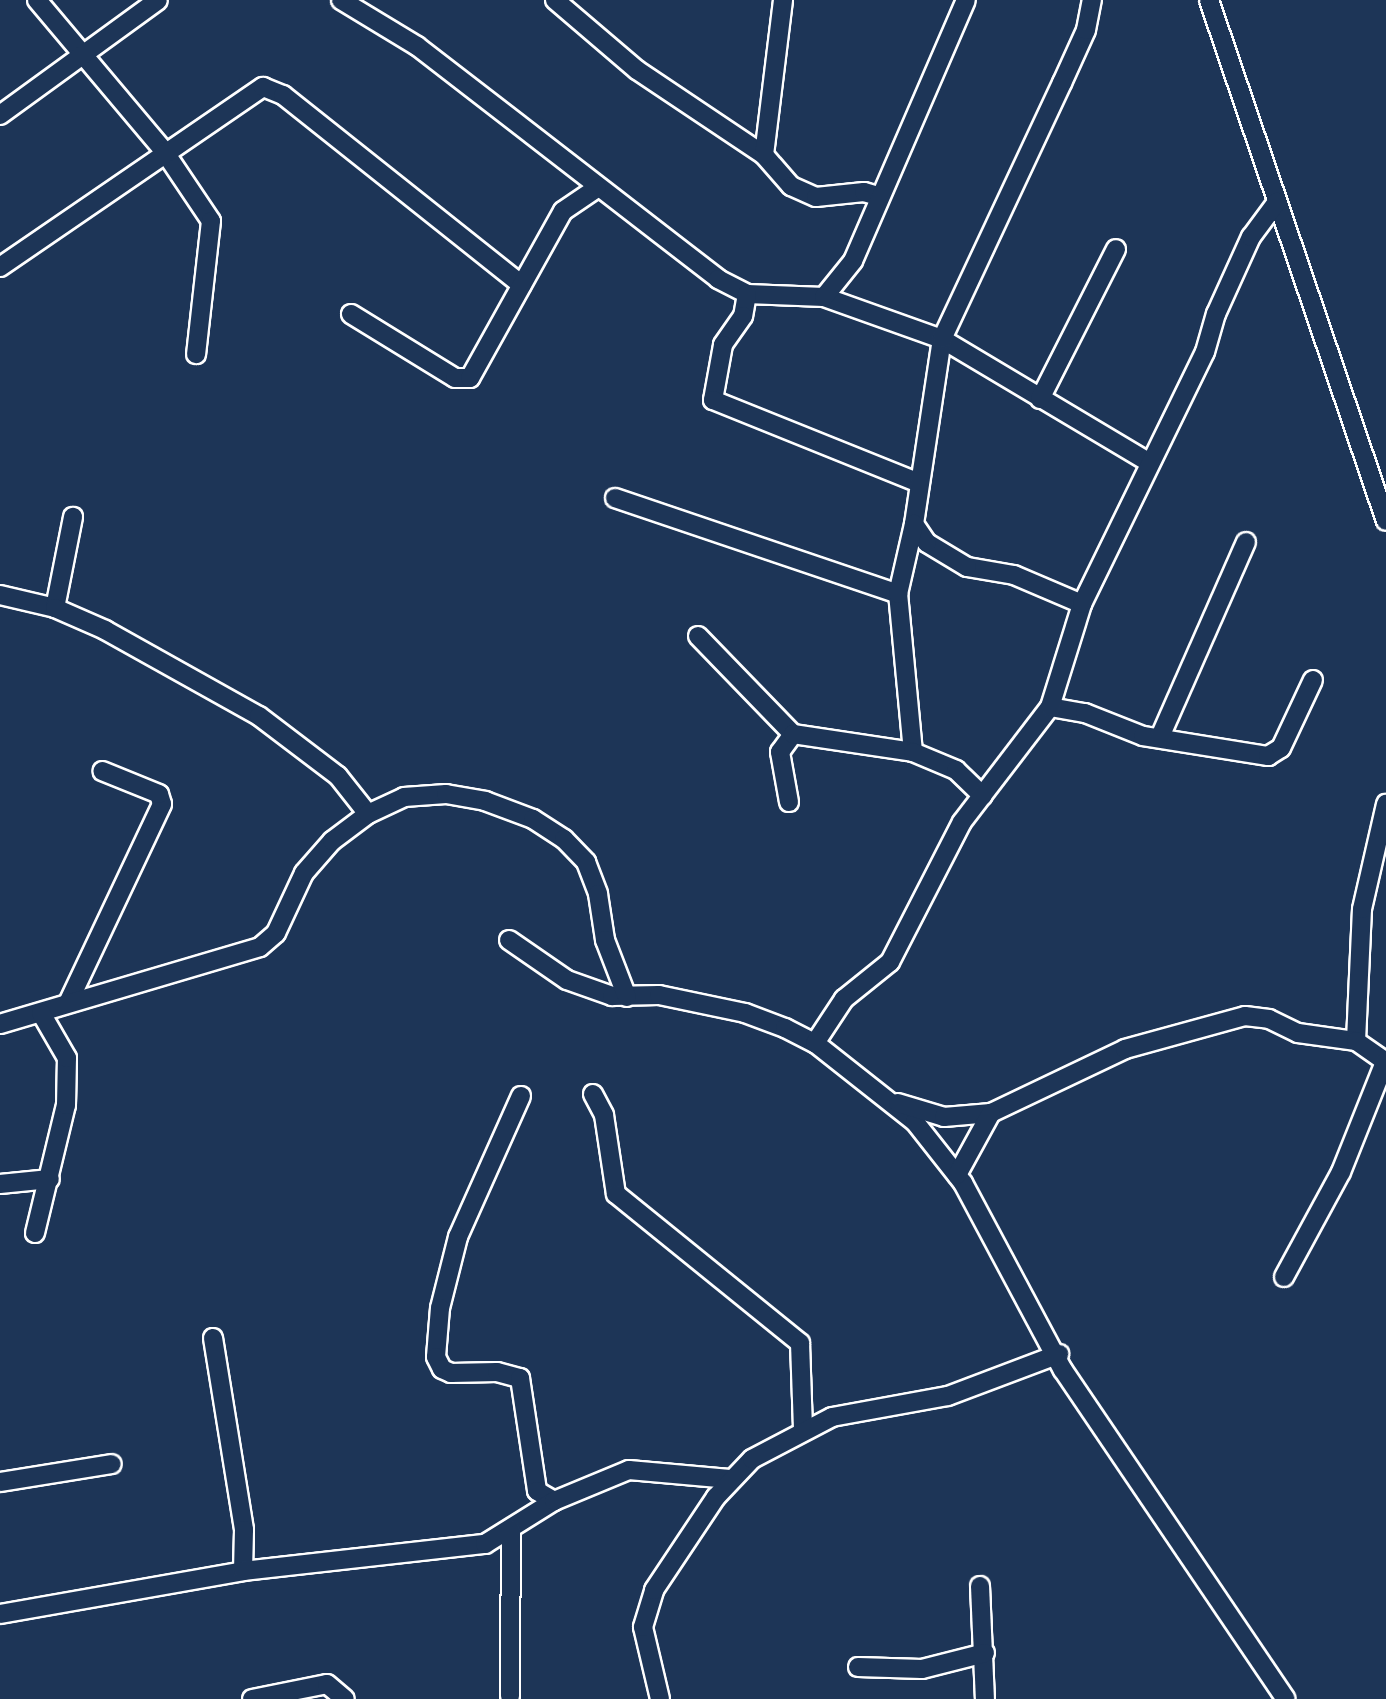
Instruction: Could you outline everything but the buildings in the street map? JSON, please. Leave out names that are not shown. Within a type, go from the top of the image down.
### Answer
[{"type":"street","points":[[37,0],[164,151],[211,221],[196,354]]},
{"type":"street","points":[[341,0],[417,46],[718,279],[747,294],[824,297],[942,339],[1147,461]]},
{"type":"street","points":[[555,0],[637,70],[764,155],[804,193],[864,192],[878,196]]},
{"type":"street","points":[[764,155],[783,0]]},
{"type":"street","points":[[824,297],[853,261],[878,196],[906,147],[966,0]]},
{"type":"street","points":[[913,752],[898,594],[914,524],[942,339],[1086,30],[1092,0]]},
{"type":"street","points":[[1209,0],[1277,202],[1380,477],[1386,521]]},
{"type":"street","points":[[0,115],[148,3]]},
{"type":"street","points":[[0,267],[253,88],[273,87],[522,285]]},
{"type":"street","points":[[351,314],[463,380],[476,373],[563,211],[597,188]]},
{"type":"street","points":[[815,1043],[844,999],[890,962],[942,855],[1050,707],[1082,604],[1147,475],[1147,461],[1200,362],[1251,237],[1277,202]]},
{"type":"street","points":[[1040,399],[1116,249]]},
{"type":"street","points":[[747,294],[743,316],[723,345],[713,400],[919,483]]},
{"type":"street","points":[[615,498],[898,594]]},
{"type":"street","points":[[55,608],[73,517]]},
{"type":"street","points":[[914,524],[927,543],[967,567],[1014,575],[1082,604]]},
{"type":"street","points":[[1160,737],[1246,542]]},
{"type":"street","points":[[0,595],[55,608],[105,630],[259,716],[338,776],[368,814]]},
{"type":"street","points":[[698,636],[793,734],[913,752],[956,770],[983,796]]},
{"type":"street","points":[[1050,707],[1160,737],[1274,755],[1313,680]]},
{"type":"street","points":[[789,802],[780,752],[793,734]]},
{"type":"street","points":[[68,1003],[162,804],[159,794],[102,771]]},
{"type":"street","points":[[0,1024],[260,947],[276,933],[304,873],[332,841],[368,814],[404,797],[446,794],[485,801],[564,839],[586,862],[598,894],[605,940],[627,997]]},
{"type":"street","points":[[1356,1041],[1362,909],[1386,804]]},
{"type":"street","points":[[509,940],[567,980],[627,997],[659,995],[745,1013],[815,1043],[924,1132],[957,1175],[1059,1354],[1063,1370],[1286,1699]]},
{"type":"street","points":[[35,1233],[66,1105],[67,1058],[41,1013]]},
{"type":"street","points":[[885,1100],[944,1117],[991,1113],[1125,1049],[1245,1016],[1269,1019],[1298,1033],[1356,1041],[1386,1062],[1341,1172],[1284,1277]]},
{"type":"street","points":[[593,1094],[604,1115],[616,1194],[800,1343],[803,1429]]},
{"type":"street","points":[[521,1096],[458,1237],[440,1308],[436,1357],[451,1373],[497,1372],[520,1378],[537,1491],[554,1501]]},
{"type":"street","points":[[957,1175],[991,1113]]},
{"type":"street","points":[[0,1184],[50,1179]]},
{"type":"street","points":[[213,1338],[244,1530],[243,1571]]},
{"type":"street","points":[[660,1699],[645,1643],[646,1609],[686,1537],[730,1479],[803,1429],[832,1417],[948,1396],[1059,1354]]},
{"type":"street","points":[[0,1482],[112,1464]]},
{"type":"street","points":[[0,1614],[243,1571],[485,1544],[554,1501],[629,1470],[730,1479]]},
{"type":"street","points":[[510,1696],[511,1529]]},
{"type":"street","points":[[980,1586],[985,1699]]},
{"type":"street","points":[[858,1667],[922,1669],[985,1653]]},
{"type":"street","points":[[252,1699],[327,1684],[345,1699]]}]
